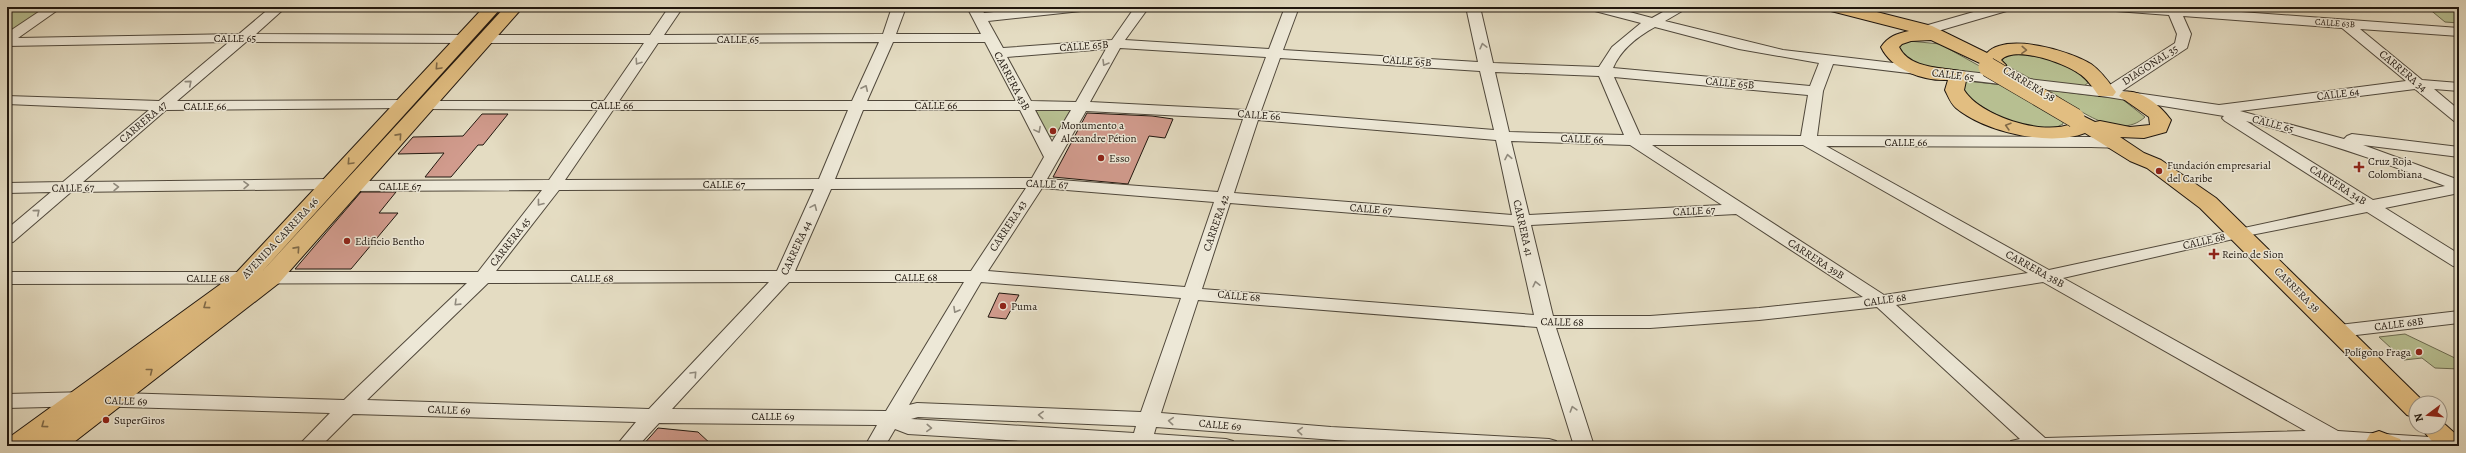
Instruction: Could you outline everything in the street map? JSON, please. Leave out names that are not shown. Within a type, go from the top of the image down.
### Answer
[{"type":"main road","name":"AVENIDA CARRERA 46","points":[[16,446],[244,278],[493,7]]},
{"type":"main road","name":"AVENIDA CARRERA 46","points":[[51,446],[271,278],[514,7]]},
{"type":"main road","name":"CARRERA 38","points":[[1836,7],[1895,22],[1925,33],[1948,45],[1992,64],[2094,130],[2154,164],[2208,203],[2408,401]]},
{"type":"main road","points":[[1925,33],[1902,37],[1892,43],[1892,60],[1952,76],[1954,82],[1953,89],[1957,97],[1969,108],[1988,119],[2020,130],[2049,133],[2068,132],[2080,129],[2135,133],[2149,132],[2158,128],[2161,120],[2156,113],[2129,96]]},
{"type":"main road","points":[[1992,64],[1997,53],[2005,50],[2039,51],[2077,63],[2085,69],[2098,89]]},
{"type":"main road","points":[[2442,435],[2454,446]]},
{"type":"street","points":[[7,40],[55,7]]},
{"type":"street","name":"CARRERA 47","points":[[7,238],[279,7]]},
{"type":"street","name":"CARRERA 45","points":[[308,446],[482,278],[554,185],[676,7]]},
{"type":"street","name":"CARRERA 44","points":[[626,446],[783,278],[888,38],[899,7]]},
{"type":"street","points":[[977,12],[1081,7]]},
{"type":"street","name":"CARRERA 43","points":[[875,446],[976,276],[1037,183],[1051,155],[1116,44],[1142,7]]},
{"type":"street","name":"CARRERA 42","points":[[1142,439],[1252,114],[1292,7]]},
{"type":"street","name":"CARRERA 41","points":[[1473,7],[1489,67],[1521,221],[1545,322],[1584,446]]},
{"type":"street","points":[[1596,7],[1738,46],[1868,65],[1892,60]]},
{"type":"street","points":[[1634,140],[1604,72],[1608,59],[1619,46],[1652,23],[1682,7]]},
{"type":"street","points":[[1925,33],[2005,7]]},
{"type":"street","name":"CALLE 63B","points":[[2116,7],[2459,32]]},
{"type":"street","name":"DIAGONAL 35","points":[[2098,89],[2182,45],[2184,34],[2174,11]]},
{"type":"street","name":"CARRERA 43B","points":[[977,12],[1051,155]]},
{"type":"street","name":"CARRERA 34","points":[[2346,24],[2459,118]]},
{"type":"street","name":"CALLE 65","points":[[7,40],[242,38],[464,39]]},
{"type":"street","name":"CALLE 65","points":[[486,39],[990,38]]},
{"type":"street","name":"CALLE 65B","points":[[998,53],[1116,44],[1275,52],[1489,67],[1604,72],[1816,91]]},
{"type":"street","points":[[1808,142],[1816,91],[1827,60]]},
{"type":"street","name":"CALLE 65","points":[[1952,76],[2098,89],[2129,96],[2216,109],[2312,134],[2388,158],[2459,187]]},
{"type":"street","name":"CALLE 64","points":[[2216,109],[2419,84],[2459,87]]},
{"type":"street","name":"CALLE 66","points":[[7,100],[162,106],[404,104]]},
{"type":"street","name":"CALLE 66","points":[[427,105],[1080,106],[1252,114],[1504,136],[1634,140],[1808,142],[2094,130]]},
{"type":"street","name":"CARRERA 34B","points":[[2216,109],[2459,262]]},
{"type":"street","name":"CALLE 65","points":[[2312,134],[2459,152]]},
{"type":"street","name":"CARRERA 39B","points":[[1634,140],[1882,301],[2034,445]]},
{"type":"street","name":"CARRERA 38B","points":[[1808,142],[2334,438]]},
{"type":"street","name":"CALLE 67","points":[[354,186],[1037,183],[1521,221],[1740,209]]},
{"type":"street","name":"CALLE 67","points":[[7,188],[330,184]]},
{"type":"street","name":"CALLE 68","points":[[7,278],[783,278],[976,276],[1192,292],[1545,322],[1650,322],[1759,314],[1882,301],[2048,276],[2240,233],[2459,187]]},
{"type":"street","name":"CALLE 68B","points":[[2339,331],[2459,317]]},
{"type":"street","points":[[2441,319],[2459,329]]},
{"type":"street","name":"CALLE 69","points":[[7,401],[79,399],[655,416],[892,418],[917,410],[1148,419],[1331,440],[1549,446]]},
{"type":"street","name":"CALLE 69","points":[[892,418],[908,427],[1142,439],[1226,446]]},
{"type":"street","points":[[2018,446],[2334,438],[2385,444],[2454,446]]},
{"type":"green space","points":[[7,7],[52,7],[7,38]]},
{"type":"green space","points":[[2428,8],[2459,11],[2459,23],[2445,22]]},
{"type":"green space","points":[[1909,41],[1940,44],[2001,78],[1941,71],[1907,60],[1898,48],[1901,44]]},
{"type":"green space","points":[[2019,54],[2047,59],[2067,65],[2083,75],[2089,82],[2084,86],[2035,81],[2000,62],[1999,57]]},
{"type":"green space","points":[[1966,81],[2014,86],[2063,117],[2063,124],[2053,128],[2039,128],[2009,120],[1980,105],[1970,97],[1963,88]]},
{"type":"green space","points":[[2048,90],[2122,99],[2145,117],[2134,124],[2122,126],[2109,124],[2083,112]]},
{"type":"green space","points":[[1035,108],[1071,109],[1055,137],[1047,136]]},
{"type":"green space","name":"Polígono Fraga","points":[[2405,334],[2457,359],[2459,361],[2459,369],[2435,368],[2422,358],[2404,360],[2379,337]]},
{"type":"building","name":"Esso","points":[[1087,113],[1152,116],[1173,119],[1165,138],[1149,136],[1128,184],[1053,177]]},
{"type":"building","points":[[482,114],[508,114],[483,145],[478,145],[451,177],[425,177],[444,153],[398,154],[413,137],[463,136]]},
{"type":"building","name":"Edificio Bentho","points":[[361,192],[396,192],[379,213],[398,213],[351,269],[295,269]]},
{"type":"building","name":"Puma","points":[[999,293],[1019,295],[1006,319],[988,317]]},
{"type":"building","points":[[658,428],[698,432],[713,446],[642,446]]},
{"type":"place","name":"Monumento a Alexandre Pétion","points":[[1053,131]]},
{"type":"place","name":"Esso","points":[[1101,158]]},
{"type":"place","name":"Cruz Roja Colombiana","points":[[2359,167]]},
{"type":"place","name":"Fundación empresarial del Caribe","points":[[2159,171]]},
{"type":"place","name":"Edificio Bentho","points":[[347,241]]},
{"type":"place","name":"Reino de Sion","points":[[2214,254]]},
{"type":"place","name":"Puma","points":[[1003,306]]},
{"type":"place","name":"Polígono Fraga","points":[[2419,352]]},
{"type":"place","name":"SuperGiros","points":[[106,420]]}]
